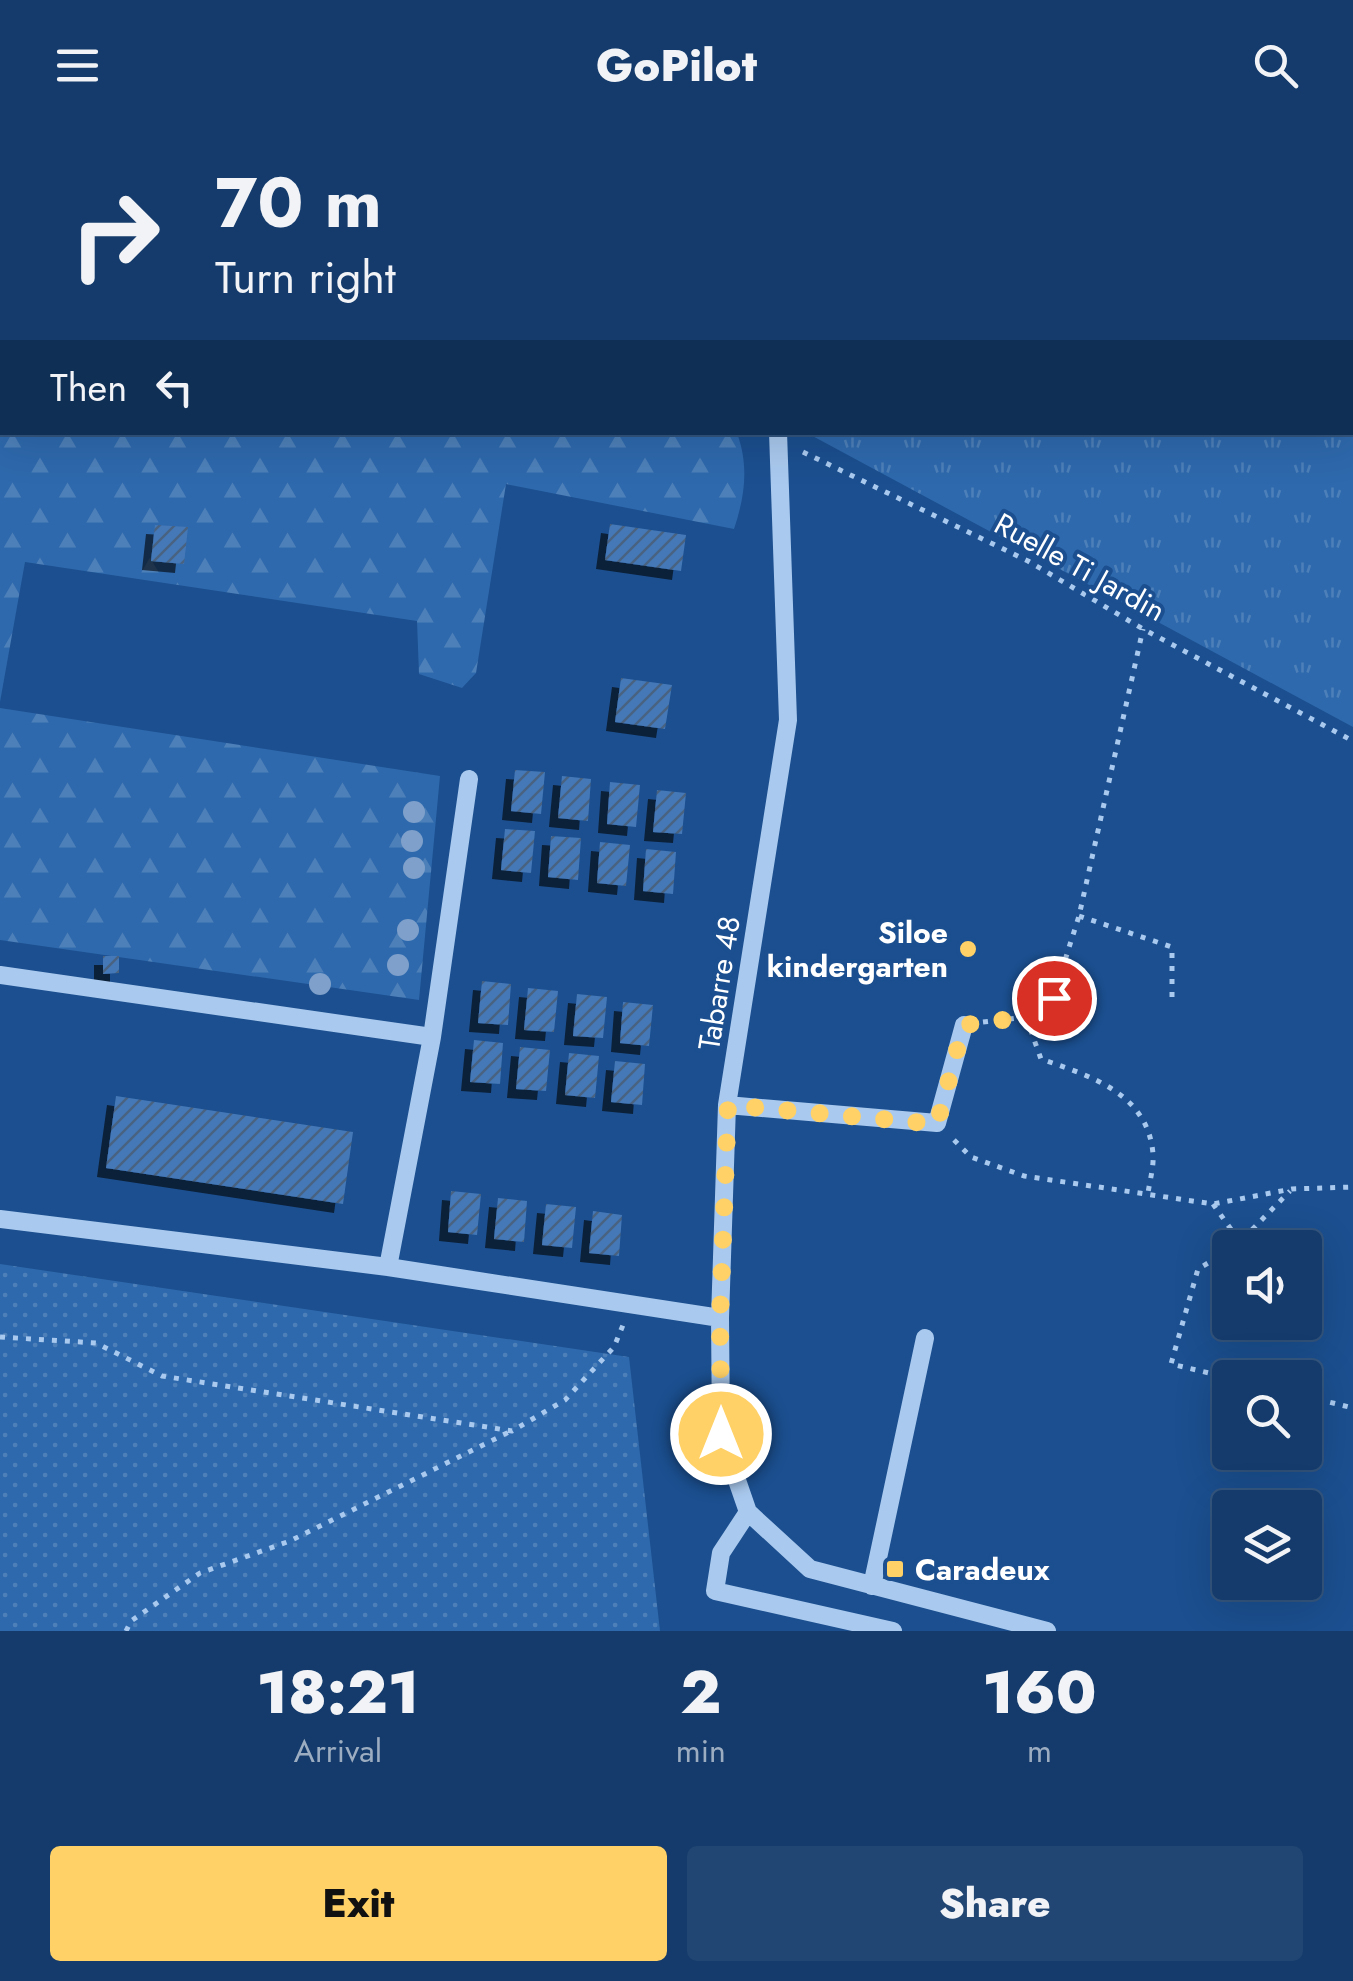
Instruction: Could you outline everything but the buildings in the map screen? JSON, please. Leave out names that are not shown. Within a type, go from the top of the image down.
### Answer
[{"type":"street","name":"Tabarre 48","points":[[779,437],[788,720],[728,1105],[720,1318],[721,1434],[748,1512],[810,1570],[1046,1631]]},
{"type":"street","points":[[388,1267],[432,1037],[469,779]]},
{"type":"street","points":[[0,975],[432,1037]]},
{"type":"street","points":[[728,1105],[937,1124],[964,1025]]},
{"type":"street","points":[[0,1219],[388,1267],[720,1318]]},
{"type":"street","points":[[872,1586],[926,1338]]},
{"type":"street","points":[[748,1512],[721,1553],[715,1591],[893,1631]]},
{"type":"path","name":"Ruelle Ti Jardin","points":[[779,437],[1028,561],[1144,629],[1353,741]]},
{"type":"path","points":[[964,1025],[1026,1017],[1054,998],[1078,916],[1144,629]]},
{"type":"path","points":[[1078,916],[1172,947],[1172,1005]]},
{"type":"path","points":[[1026,1017],[1042,1059],[1104,1081],[1144,1118],[1154,1155],[1148,1193]]},
{"type":"path","points":[[937,1124],[971,1157],[1024,1176],[1213,1204],[1292,1189],[1353,1187]]},
{"type":"path","points":[[1253,1230],[1292,1189]]},
{"type":"path","points":[[1213,1204],[1232,1230]]},
{"type":"path","points":[[1212,1260],[1198,1268],[1171,1364],[1212,1374]]},
{"type":"path","points":[[126,1631],[131,1622],[200,1573],[290,1541],[512,1431],[565,1400],[614,1346],[631,1303]]},
{"type":"path","points":[[0,1337],[96,1343],[162,1376],[512,1431]]},
{"type":"path","points":[[1322,1400],[1353,1408]]},
{"type":"green space","points":[[0,435],[738,435],[744,481],[734,529],[506,484],[476,673],[462,688],[419,674],[417,621],[25,562],[0,702]]},
{"type":"green space","points":[[811,435],[1353,435],[1353,727]]},
{"type":"green space","points":[[0,708],[440,776],[419,1000],[0,940]]},
{"type":"green space","points":[[0,1264],[629,1357],[660,1631],[0,1631]]},
{"type":"place","name":"Siloe kindergarten","points":[[968,949]]},
{"type":"place","name":"Caradeux","points":[[895,1569]]},
{"type":"route","points":[[721,1434],[720,1318],[728,1105],[937,1124],[964,1025],[1026,1017],[1054,998]]}]
